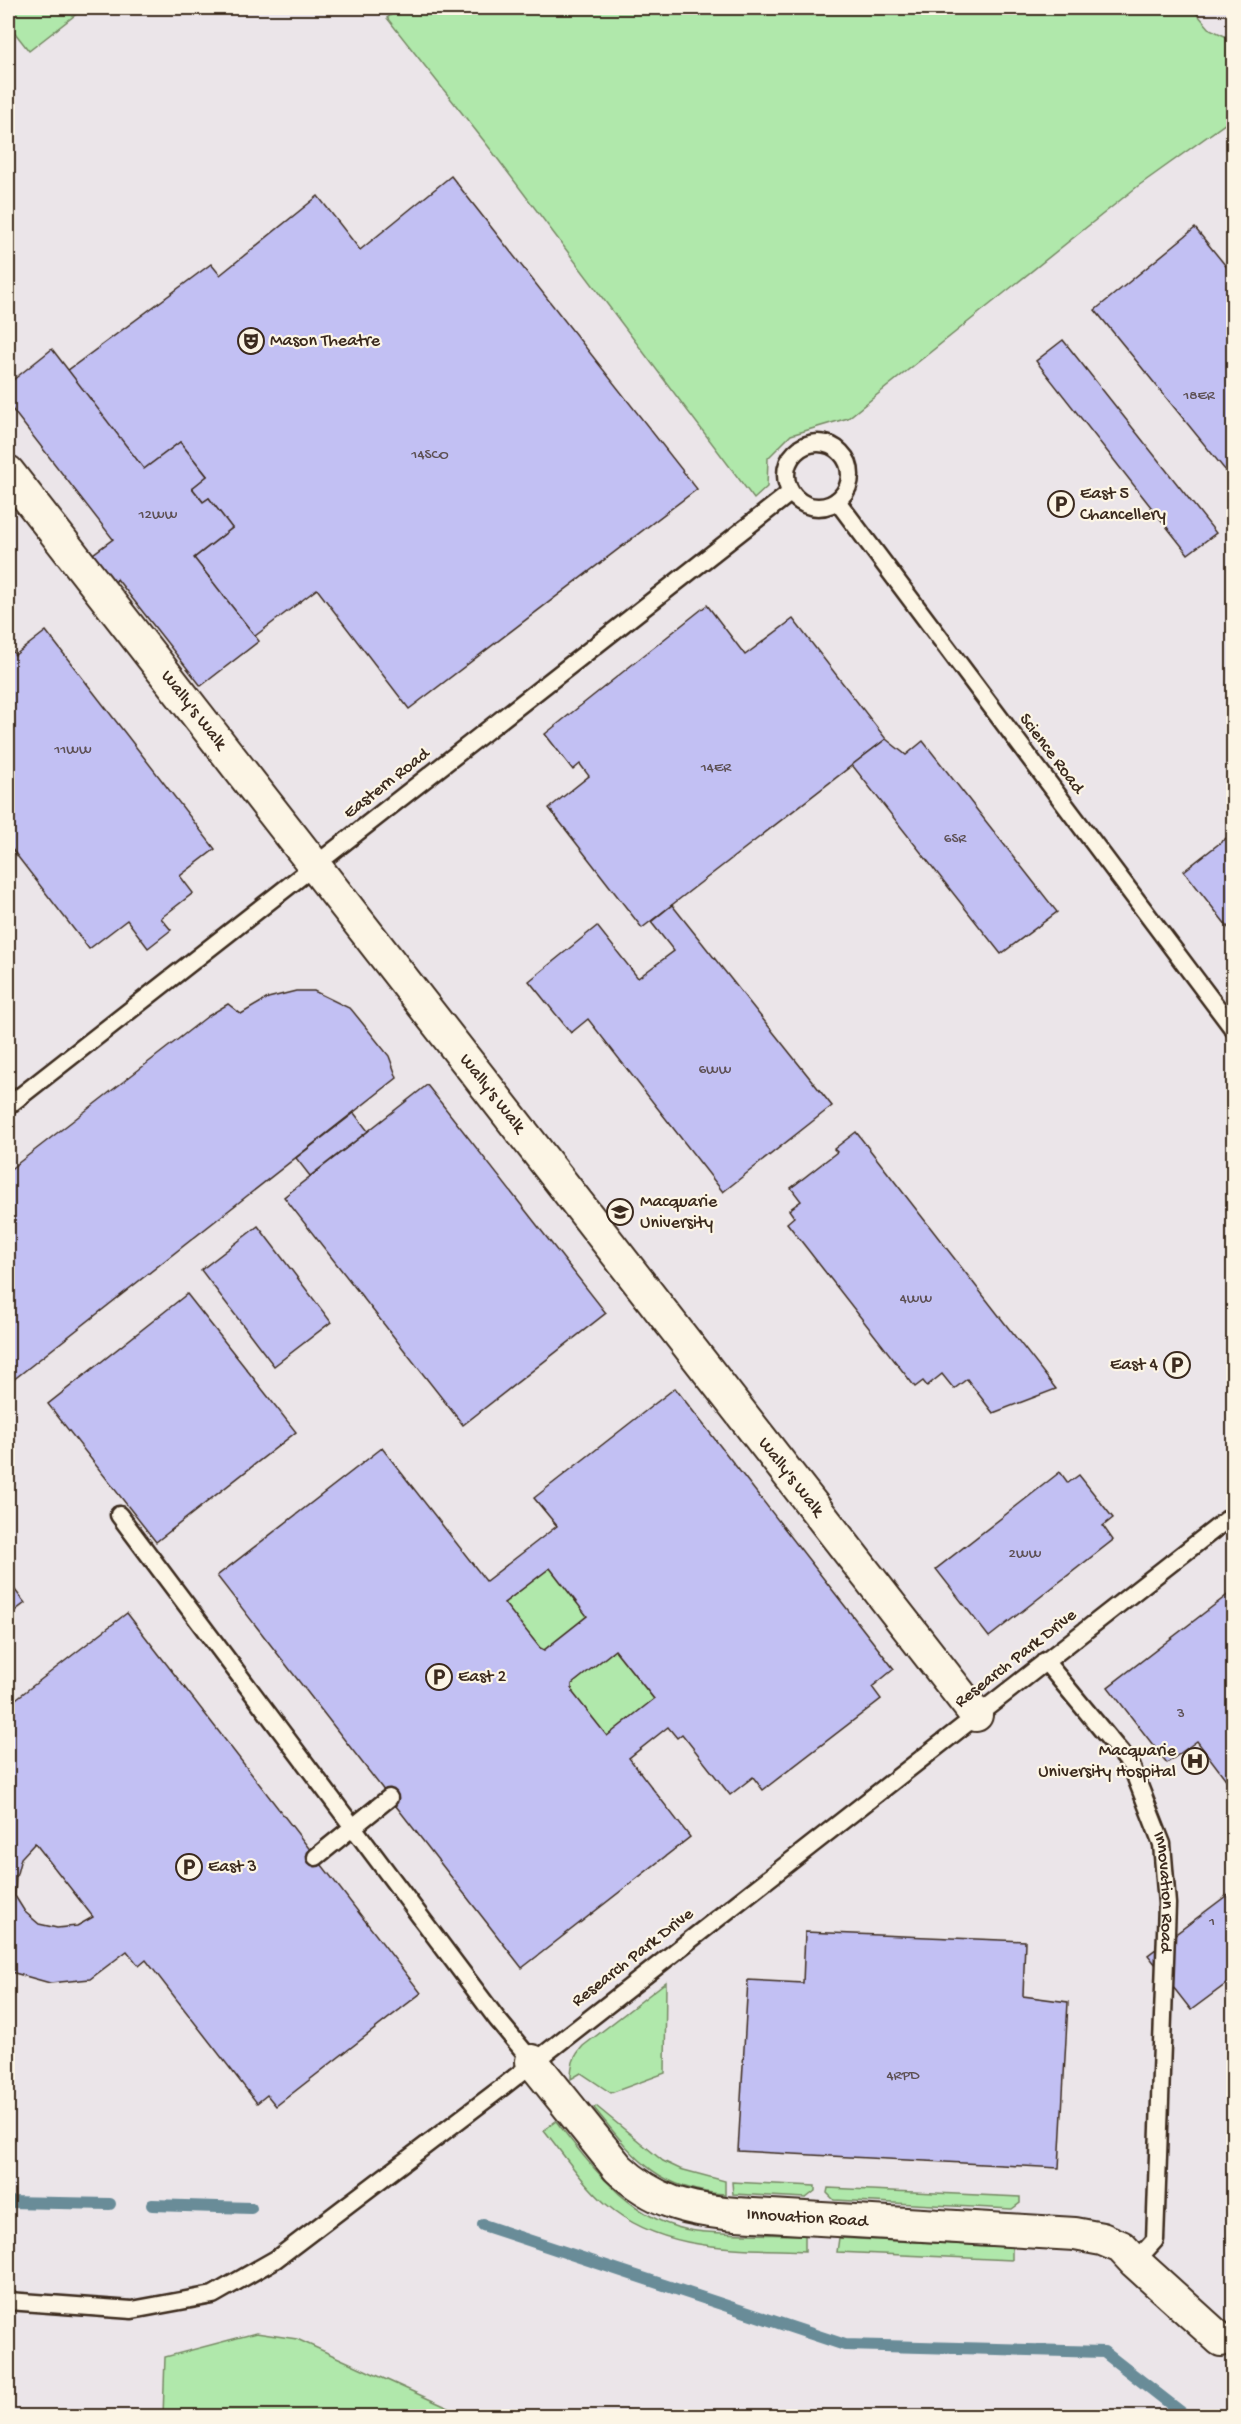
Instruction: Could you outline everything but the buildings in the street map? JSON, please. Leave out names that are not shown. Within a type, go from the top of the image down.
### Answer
[{"type":"street","name":"Wally's Walk","points":[[8,472],[976,1715]]},
{"type":"street","name":"Innovation Road","points":[[532,2061],[618,2168],[632,2181],[668,2202],[697,2210],[736,2214],[1075,2234],[1102,2239],[1121,2247],[1227,2347]]},
{"type":"lane","points":[[808,443],[827,443],[844,455],[849,464],[849,485],[837,501],[817,507],[807,505],[790,493],[785,474],[792,455],[808,443]]},
{"type":"lane","name":"Eastern Road","points":[[8,1106],[790,493]]},
{"type":"lane","name":"Science Road","points":[[837,501],[1233,1030]]},
{"type":"lane","name":"Research Park Drive","points":[[8,2301],[132,2310],[213,2295],[276,2259],[500,2089],[532,2061],[1233,1514]]},
{"type":"lane","points":[[119,1515],[497,2019],[532,2061]]},
{"type":"lane","name":"Innovation Road","points":[[1045,1661],[1131,1766],[1162,1844],[1167,1904],[1155,2240],[1135,2262]]},
{"type":"lane","points":[[316,1857],[389,1798]]},
{"type":"shaded area","name":"Macquarie University","points":[[8,8],[1233,8],[1233,2416],[8,2416]]},
{"type":"green space","points":[[8,8],[84,8],[29,51],[8,24]]},
{"type":"green space","points":[[400,8],[1192,8],[1210,29],[1233,40],[1233,118],[1138,186],[848,418],[791,435],[768,458],[767,487],[754,499],[488,146],[387,18]]},
{"type":"green space","points":[[550,1568],[587,1616],[544,1650],[504,1603]]},
{"type":"green space","points":[[615,1650],[654,1699],[607,1736],[573,1693],[572,1684]]},
{"type":"green space","points":[[666,1982],[665,2073],[611,2093],[581,2073],[571,2079],[573,2061],[583,2046]]},
{"type":"green space","points":[[596,2106],[663,2161],[680,2169],[725,2181],[725,2194],[681,2186],[649,2168],[622,2142],[594,2108]]},
{"type":"green space","points":[[556,2121],[599,2174],[633,2205],[652,2217],[673,2226],[696,2231],[805,2235],[805,2251],[701,2244],[675,2239],[628,2220],[606,2204],[589,2187],[544,2130]]},
{"type":"green space","points":[[732,2182],[815,2186],[815,2191],[806,2198],[733,2194]]},
{"type":"green space","points":[[828,2188],[1020,2197],[1020,2203],[1012,2209],[834,2200],[827,2193]]},
{"type":"green space","points":[[839,2238],[1012,2247],[1012,2260],[837,2252]]},
{"type":"green space","points":[[256,2333],[297,2339],[453,2410],[460,2416],[163,2416],[165,2357]]},
{"type":"waterway","points":[[8,2202],[110,2204]]},
{"type":"waterway","points":[[152,2205],[251,2208]]},
{"type":"waterway","points":[[483,2225],[845,2345],[1104,2352],[1186,2416]]},
{"type":"place","name":"Mason Theatre","points":[[251,341]]},
{"type":"place","name":"East 5 Chancellery","points":[[1061,504]]},
{"type":"place","name":"Macquarie University","points":[[620,1212]]},
{"type":"place","name":"East 4","points":[[1177,1365]]},
{"type":"place","name":"East 2","points":[[439,1677]]},
{"type":"place","name":"Macquarie University Hospital","points":[[1195,1761]]},
{"type":"place","name":"East 3","points":[[189,1867]]}]
